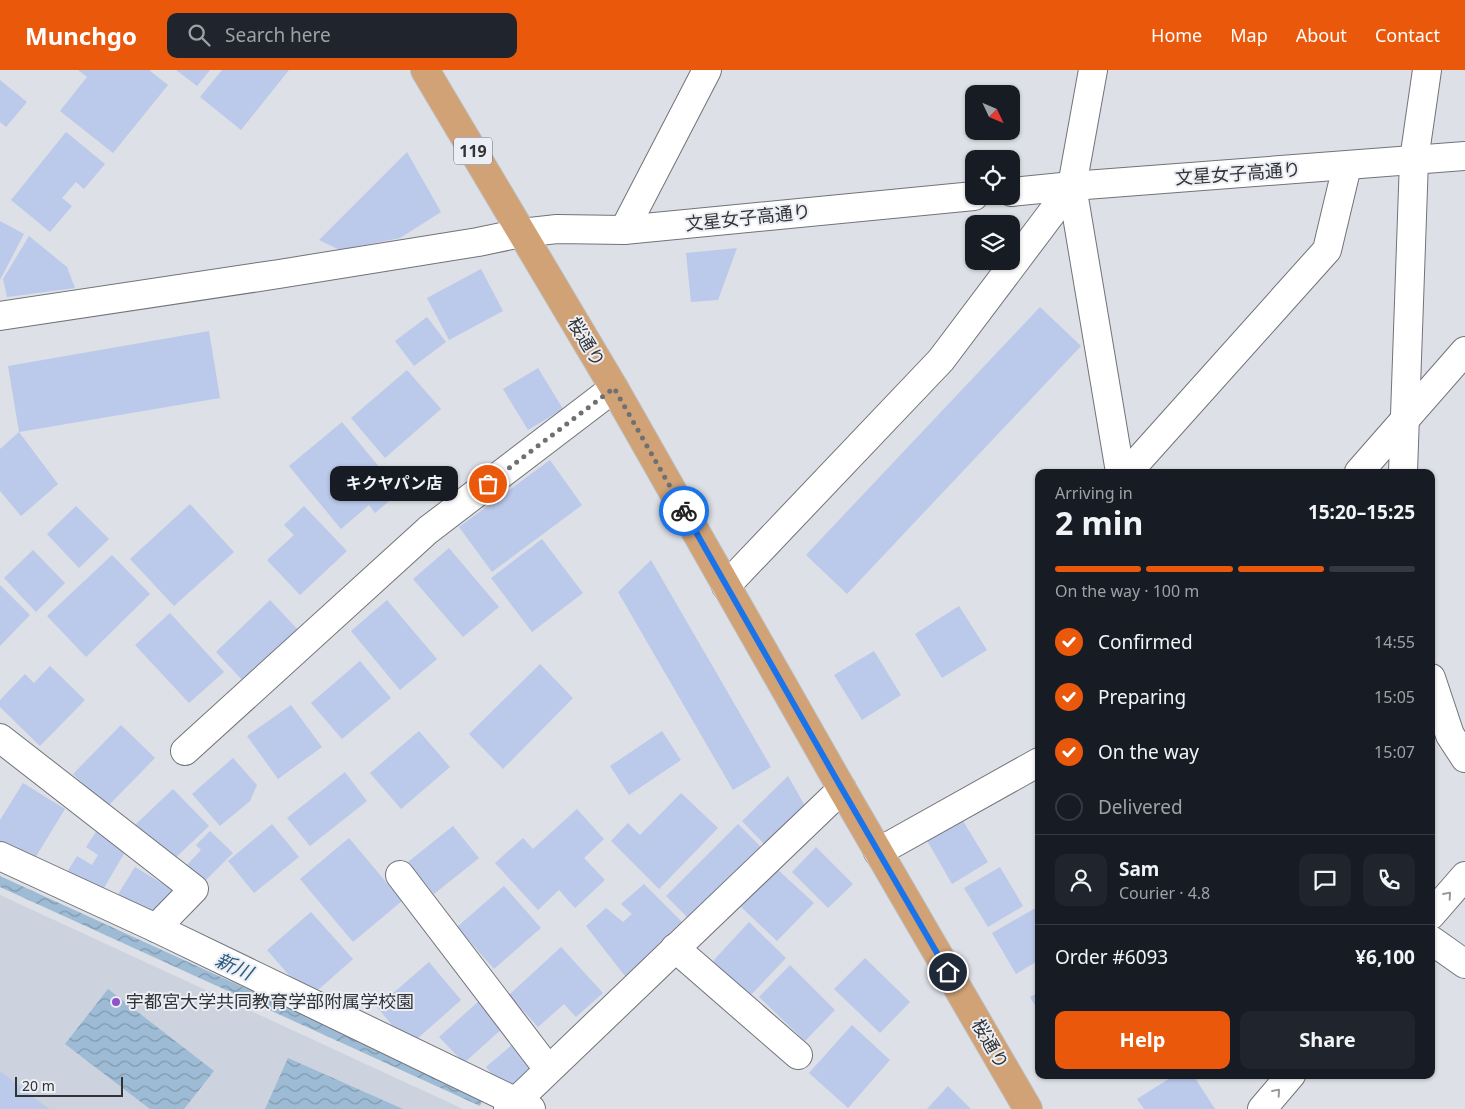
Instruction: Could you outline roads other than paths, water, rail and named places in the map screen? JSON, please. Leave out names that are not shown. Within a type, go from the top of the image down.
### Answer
[{"type":"highway","name":"桜通り","points":[[425,70],[614,388],[878,852],[1028,1109]]},
{"type":"street","points":[[624,230],[707,70]]},
{"type":"street","points":[[1093,70],[1072,186],[1119,469]]},
{"type":"street","points":[[1403,469],[1414,160],[1427,70]]},
{"type":"street","name":"文星女子高通り","points":[[1020,191],[1465,156]]},
{"type":"street","points":[[1131,469],[1327,250],[1347,166]]},
{"type":"street","points":[[726,586],[941,360],[1072,186]]},
{"type":"street","name":"文星女子高通り","points":[[0,316],[280,274],[478,242],[521,233],[557,229],[624,230],[965,197]]},
{"type":"street","points":[[1362,469],[1404,420],[1461,365]]},
{"type":"street","points":[[185,751],[428,530],[614,388]]},
{"type":"street","points":[[1435,690],[1450,735],[1465,758]]},
{"type":"street","points":[[0,738],[194,889],[156,928]]},
{"type":"street","points":[[878,852],[1035,764]]},
{"type":"street","points":[[0,856],[156,928],[518,1106],[548,1069],[842,789]]},
{"type":"street","points":[[400,875],[548,1069]]},
{"type":"street","points":[[1435,910],[1465,876]]},
{"type":"street","points":[[1435,943],[1465,964]]},
{"type":"street","points":[[675,948],[798,1055]]},
{"type":"street","points":[[1262,1109],[1288,1079]]},
{"type":"water","points":[[0,876],[484,1097],[480,1106],[0,887]]},
{"type":"water","points":[[108,989],[214,1071],[184,1109],[150,1109],[65,1044]]},
{"type":"water","points":[[288,1058],[403,1109],[265,1109]]},
{"type":"place","name":"キクヤパン店","points":[[488,484]]},
{"type":"place","name":"宇都宮大学共同教育学部附属学校園","points":[[116,1002]]},
{"type":"water label","name":"新川","points":[[234,966]]}]
